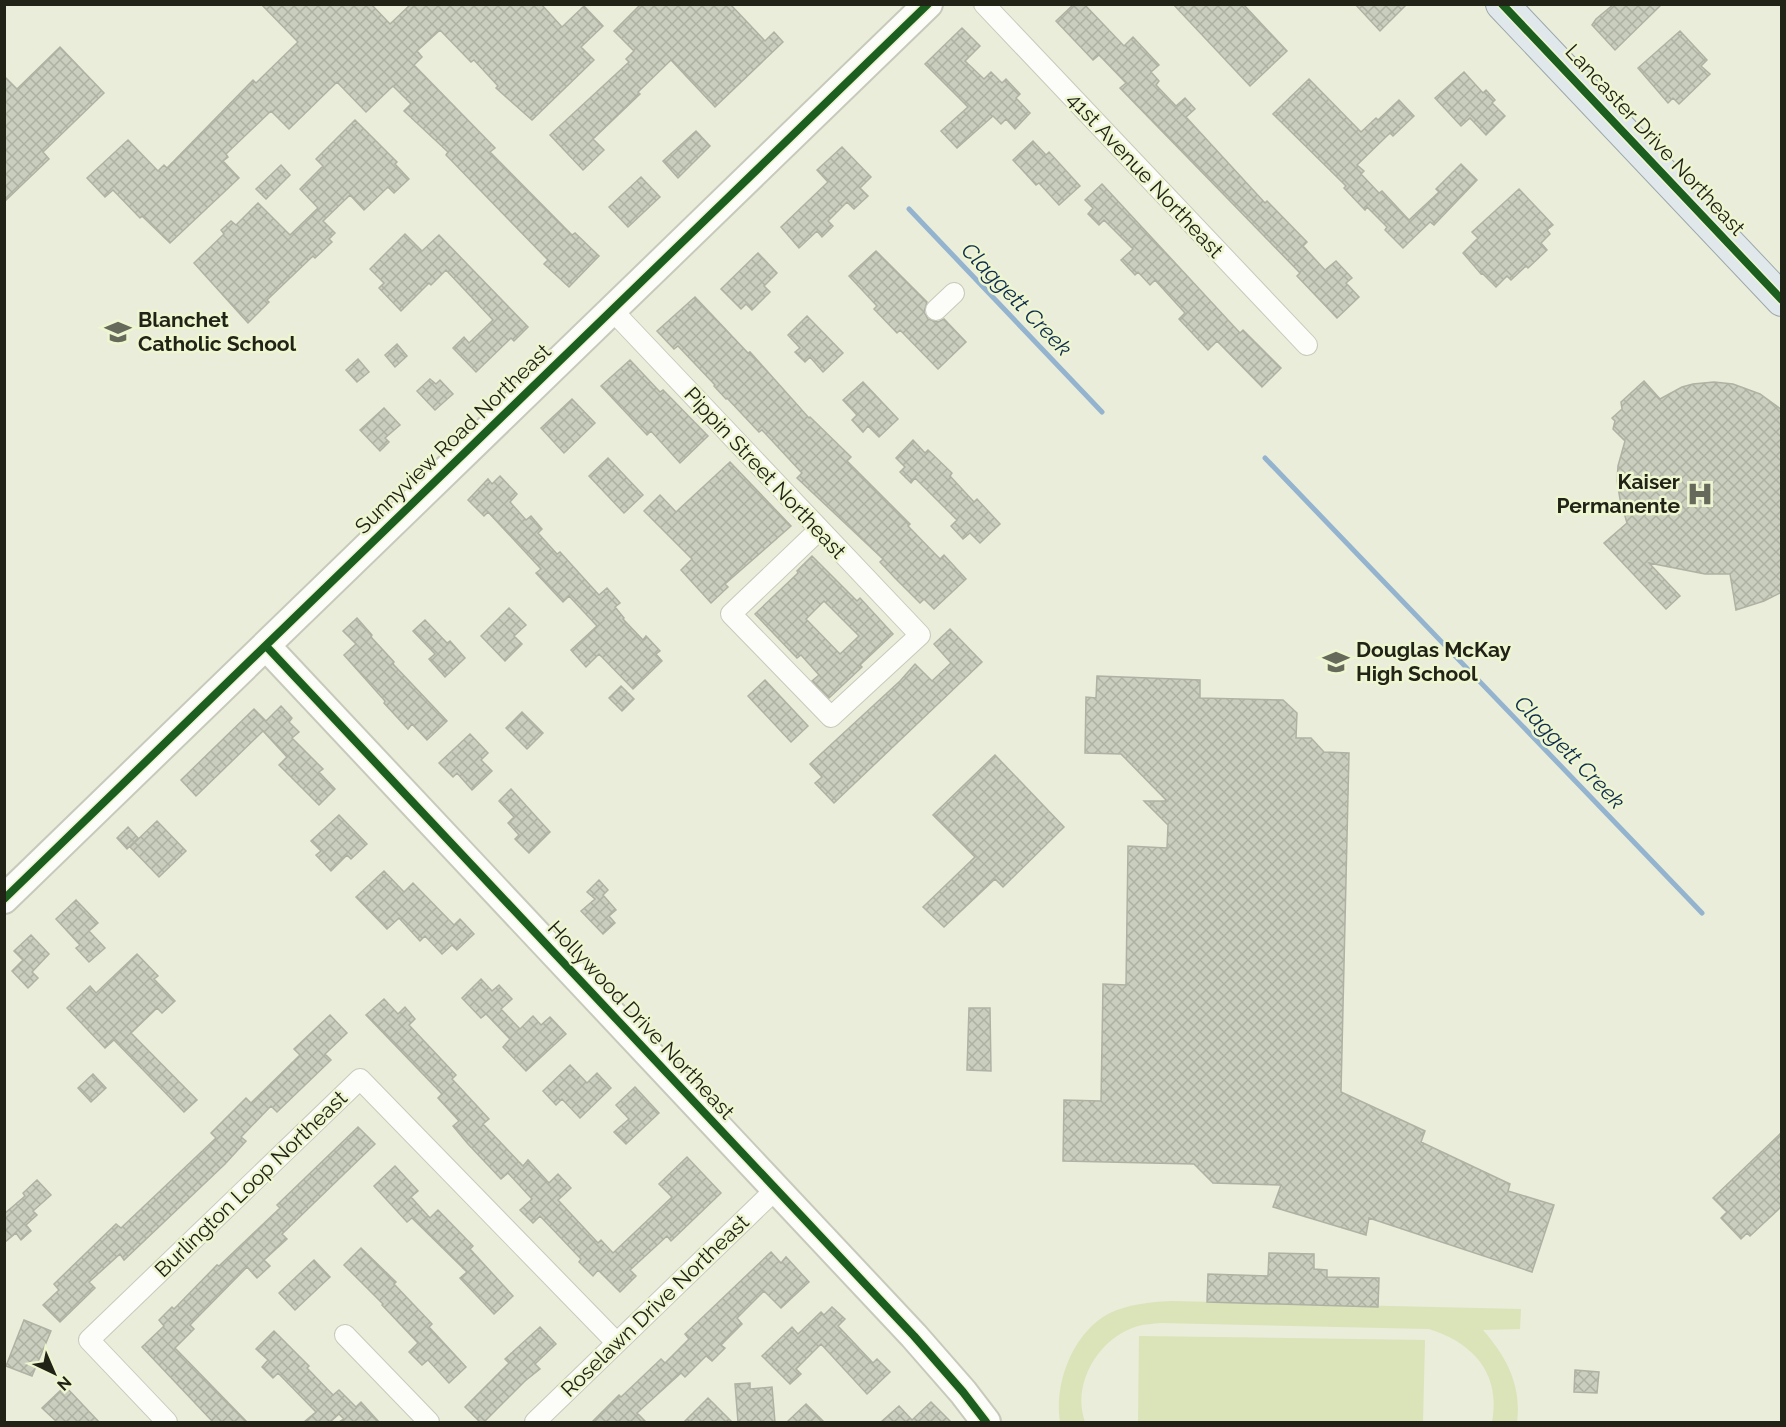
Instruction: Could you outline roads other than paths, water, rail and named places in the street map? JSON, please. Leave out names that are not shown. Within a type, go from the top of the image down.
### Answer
[{"type":"main road","name":"Sunnyview Road Northeast","points":[[4,899],[928,4]]},
{"type":"main road","name":"Lancaster Drive Northeast","points":[[1502,4],[1782,300]]},
{"type":"main road","name":"Hollywood Drive Northeast","points":[[266,646],[914,1336],[986,1422]]},
{"type":"street","name":"41st Avenue Northeast","points":[[984,4],[1307,345]]},
{"type":"street","points":[[936,310],[954,293]]},
{"type":"street","name":"Pippin Street Northeast","points":[[612,310],[920,634],[831,717],[732,614],[819,530]]},
{"type":"street","name":"Burlington Loop Northeast","points":[[167,1422],[90,1340],[360,1079],[616,1342]]},
{"type":"street","name":"Roselawn Drive Northeast","points":[[535,1422],[776,1190]]},
{"type":"street","points":[[345,1335],[429,1422]]},
{"type":"waterway","name":"Claggett Creek","points":[[909,209],[1102,412]]},
{"type":"waterway","name":"Claggett Creek","points":[[1265,458],[1702,913]]},
{"type":"place","name":"Blanchet Catholic School","points":[[118,332]]},
{"type":"place","name":"Kaiser Permanente","points":[[1700,494]]},
{"type":"place","name":"Douglas McKay High School","points":[[1336,662]]}]
